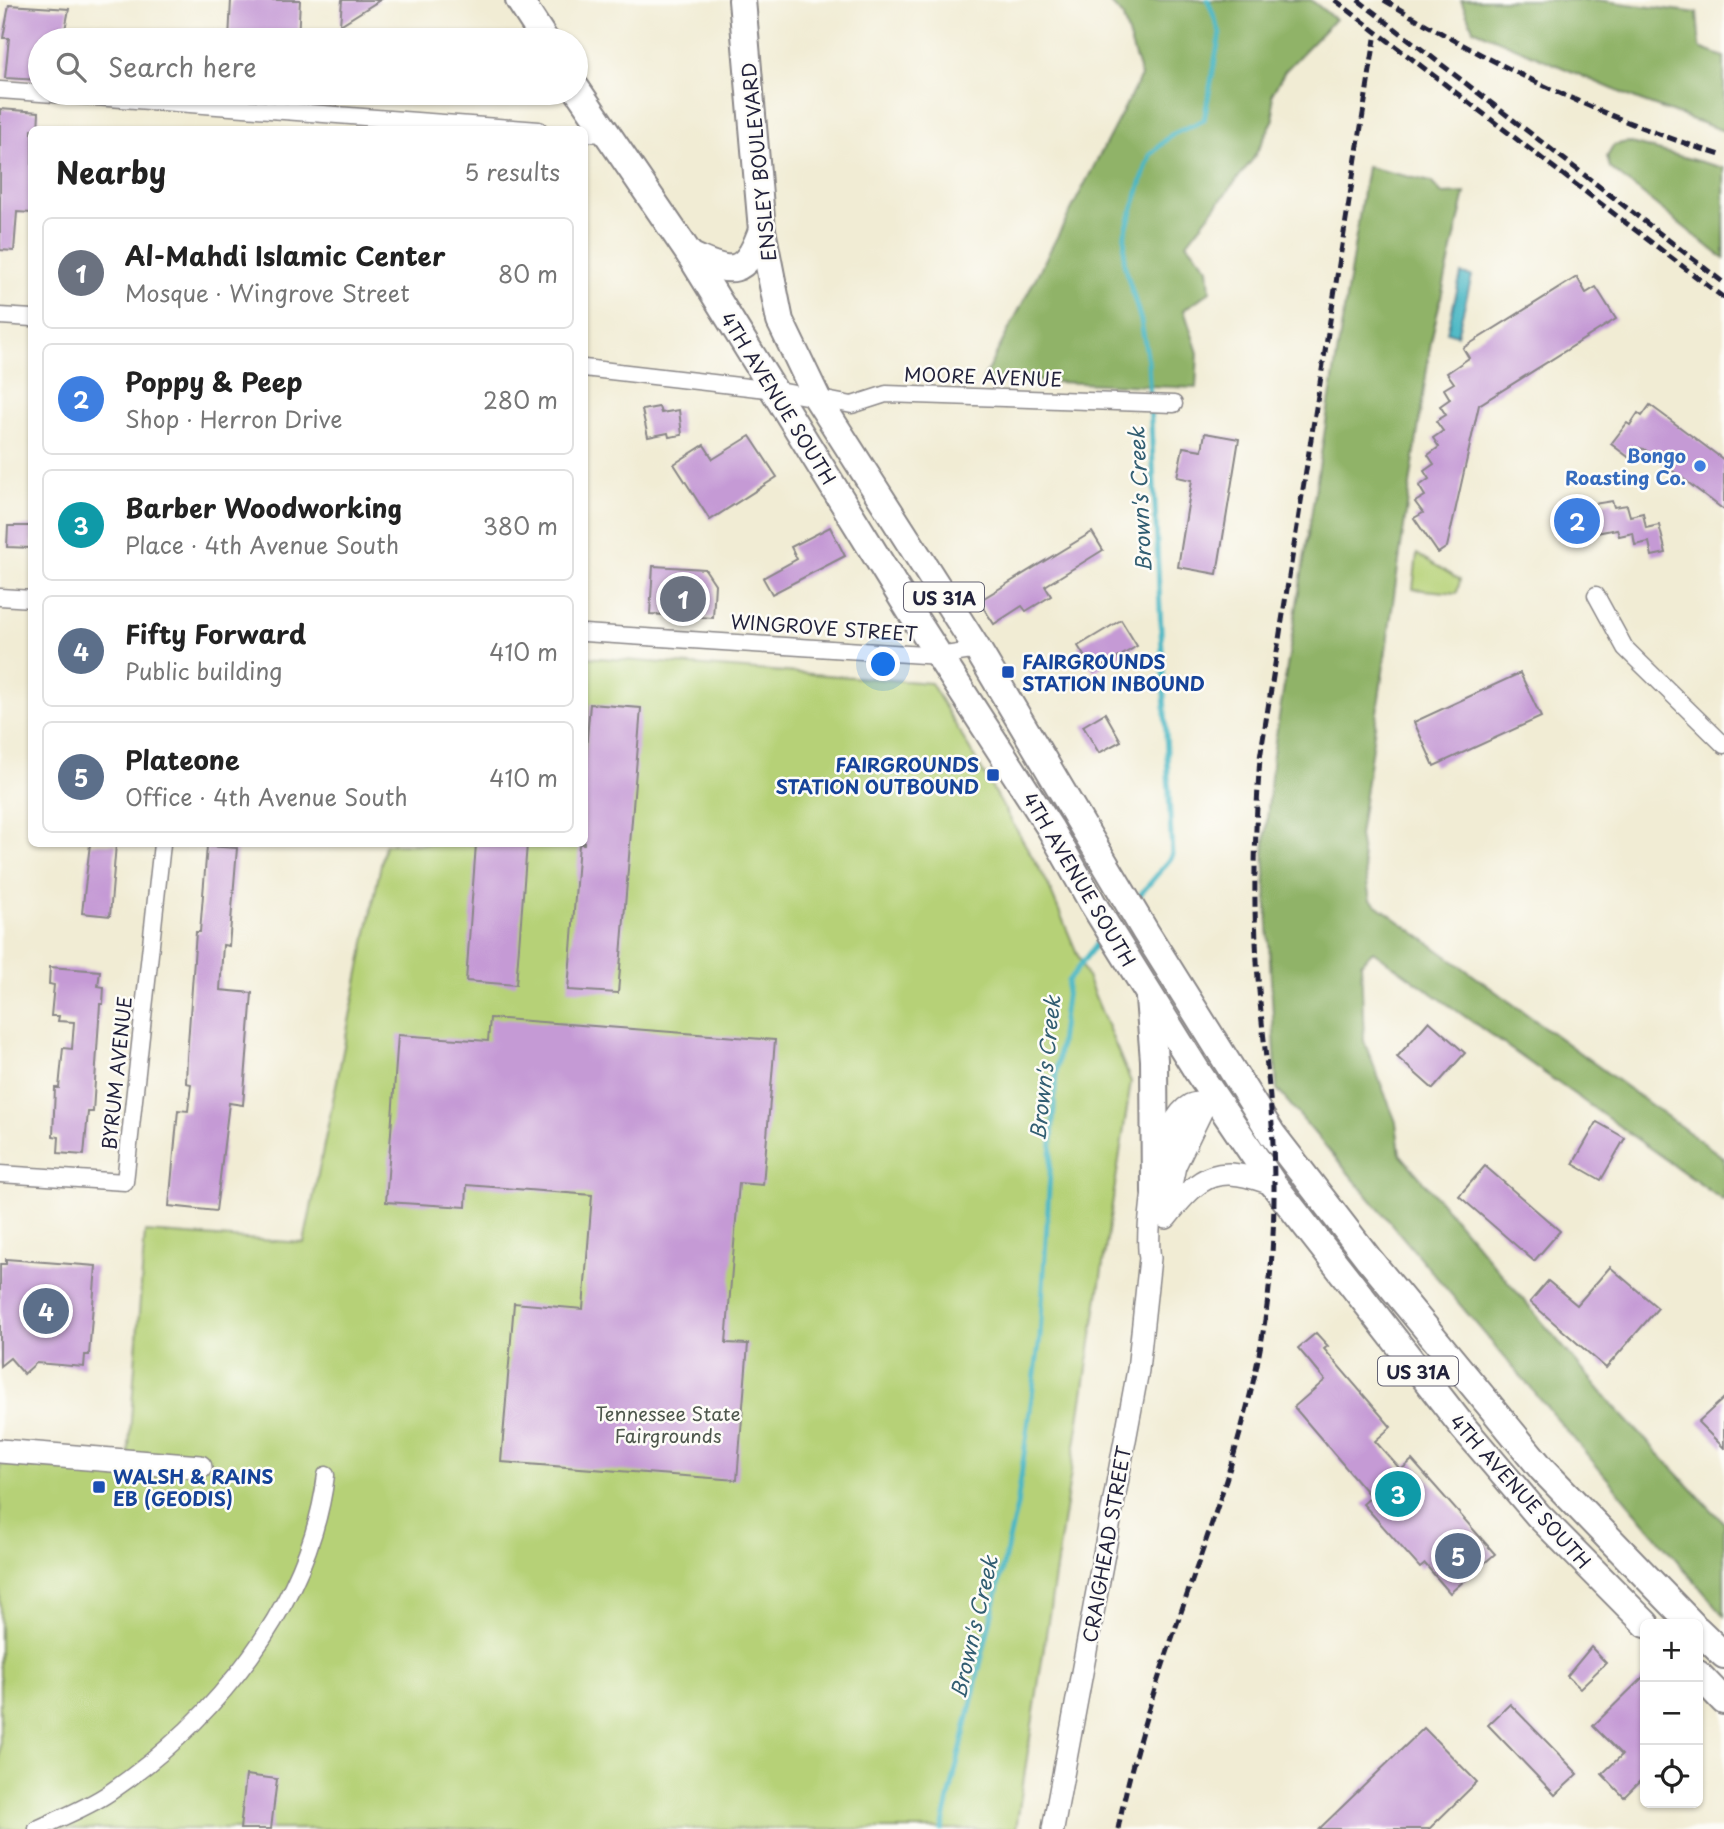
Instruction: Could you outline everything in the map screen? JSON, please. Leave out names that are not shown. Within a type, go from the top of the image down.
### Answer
[{"type":"main road","points":[[519,0],[537,28]]},
{"type":"main road","name":"ENSLEY BOULEVARD","points":[[742,0],[762,230],[780,321],[817,398]]},
{"type":"main road","name":"4TH AVENUE SOUTH","points":[[583,105],[595,133],[690,255],[939,656],[1050,828],[1210,1099],[1471,1437],[1538,1515],[1641,1619]]},
{"type":"main road","points":[[690,255],[720,270],[734,270],[746,264],[753,255],[762,230]]},
{"type":"main road","name":"4TH AVENUE SOUTH","points":[[817,398],[978,650],[1144,931],[1303,1175],[1542,1469],[1687,1619]]},
{"type":"main road","points":[[1149,993],[1154,1060],[1155,1192]]},
{"type":"main road","points":[[0,1451],[200,1467]]},
{"type":"main road","points":[[1703,1635],[1724,1655]]},
{"type":"main road","points":[[1703,1679],[1724,1701]]},
{"type":"street","points":[[0,90],[28,92]]},
{"type":"street","points":[[202,105],[485,126]]},
{"type":"street","points":[[0,316],[28,318]]},
{"type":"street","name":"MOORE AVENUE","points":[[588,368],[774,390],[852,405],[886,394],[1174,404]]},
{"type":"street","points":[[1596,595],[1625,648],[1724,745]]},
{"type":"street","points":[[0,597],[28,599]]},
{"type":"street","name":"WINGROVE STREET","points":[[588,633],[939,656],[978,650]]},
{"type":"street","name":"BYRUM AVENUE","points":[[0,1174],[125,1182],[162,847]]},
{"type":"street","name":"CRAIGHEAD STREET","points":[[1053,1829],[1138,1370],[1150,1258],[1147,1243],[1163,1147],[1175,1119],[1190,1105],[1210,1099],[1238,1078]]},
{"type":"street","name":"CRAIGHEAD STREET","points":[[1150,1258],[1160,1246],[1175,1166],[1210,1099]]},
{"type":"street","points":[[1164,1220],[1190,1189],[1207,1176],[1232,1172],[1274,1185]]},
{"type":"street","points":[[37,1829],[106,1795],[161,1754],[207,1708],[276,1615],[297,1577],[313,1538],[326,1475]]},
{"type":"green space","points":[[1107,0],[1311,0],[1335,19],[1285,71],[1272,94],[1274,119],[1253,159],[1187,243],[1208,268],[1210,291],[1184,310],[1198,353],[1196,388],[983,379],[1141,76],[1122,15]]},
{"type":"green space","points":[[1461,0],[1597,0],[1697,13],[1700,48],[1724,57],[1724,131],[1638,100],[1473,29]]},
{"type":"green space","points":[[1627,142],[1724,168],[1724,259],[1610,168],[1607,157],[1614,145]]},
{"type":"green space","points":[[1367,167],[1431,182],[1442,194],[1465,193],[1431,341],[1359,836],[1370,900],[1724,1158],[1724,1201],[1373,951],[1361,963],[1364,1041],[1396,1122],[1400,1154],[1609,1401],[1724,1523],[1724,1616],[1277,1089],[1264,852],[1273,754]]},
{"type":"green space","points":[[1417,554],[1460,580],[1457,593],[1413,589]]},
{"type":"green space","name":"Tennessee State Fairgrounds","points":[[588,657],[931,683],[1047,882],[1131,1082],[1016,1829],[0,1829],[0,1464],[127,1473],[145,1232],[304,1243],[384,847],[588,847]]},
{"type":"water","points":[[1461,274],[1472,276],[1457,335],[1447,332]]},
{"type":"building","points":[[231,0],[300,0],[299,28],[230,28]]},
{"type":"building","points":[[342,0],[380,0],[340,25]]},
{"type":"building","points":[[9,5],[69,9],[65,28],[28,28],[28,79],[5,78],[9,38],[3,38]]},
{"type":"building","points":[[0,109],[39,112],[38,126],[28,126],[28,213],[17,212],[14,251],[0,250]]},
{"type":"building","points":[[1577,277],[1586,293],[1596,287],[1616,319],[1479,405],[1447,547],[1438,553],[1414,518],[1423,513],[1415,502],[1425,496],[1419,486],[1429,479],[1424,471],[1434,464],[1428,455],[1439,447],[1433,438],[1443,431],[1436,421],[1446,415],[1440,406],[1450,399],[1444,389],[1454,383],[1447,373],[1469,358],[1463,348]]},
{"type":"building","points":[[1650,405],[1724,460],[1724,510],[1644,449],[1639,448],[1631,459],[1611,444],[1627,423],[1630,425],[1638,413],[1642,416]]},
{"type":"building","points":[[659,407],[661,413],[679,410],[682,435],[669,437],[668,433],[648,437],[642,410]]},
{"type":"building","points":[[1205,433],[1239,439],[1217,574],[1178,567],[1192,480],[1177,477],[1183,447],[1202,450]]},
{"type":"building","points":[[750,436],[777,477],[710,520],[674,464],[704,445],[713,459]]},
{"type":"building","points":[[1612,501],[1614,507],[1627,505],[1630,516],[1643,513],[1646,528],[1659,525],[1666,553],[1652,556],[1649,542],[1635,545],[1633,533],[1619,536],[1617,529],[1576,537],[1569,508]]},
{"type":"building","points":[[8,526],[28,526],[28,548],[7,547]]},
{"type":"building","points":[[830,527],[845,556],[772,594],[763,578],[797,559],[791,547]]},
{"type":"building","points":[[1092,532],[1103,550],[1045,586],[1051,596],[1026,611],[1022,606],[994,624],[979,601]]},
{"type":"building","points":[[653,566],[705,569],[715,584],[713,618],[650,614]]},
{"type":"building","points":[[1121,620],[1137,646],[1094,672],[1078,646]]},
{"type":"building","points":[[1520,673],[1541,717],[1434,766],[1414,722]]},
{"type":"building","points":[[590,704],[641,708],[618,993],[568,990],[579,847],[588,847]]},
{"type":"building","points":[[1105,713],[1121,741],[1099,753],[1083,726]]},
{"type":"building","points":[[90,847],[116,847],[110,916],[82,913]]},
{"type":"building","points":[[207,847],[237,848],[229,946],[223,945],[220,990],[252,993],[243,1105],[229,1103],[216,1211],[169,1206],[178,1110],[188,1111],[191,1084],[186,1083],[187,1057],[196,932],[200,932]]},
{"type":"building","points":[[476,847],[527,847],[516,985],[466,981]]},
{"type":"building","points":[[50,967],[100,971],[98,986],[104,987],[103,1004],[100,1004],[93,1112],[88,1112],[84,1155],[58,1153],[59,1137],[53,1136],[55,1088],[59,1088],[63,1048],[72,1049],[74,1022],[58,1021],[59,1016],[51,1016],[54,985],[49,984]]},
{"type":"building","points":[[490,1018],[775,1040],[763,1185],[739,1183],[726,1343],[748,1344],[737,1480],[501,1462],[514,1303],[583,1309],[592,1195],[467,1185],[466,1207],[386,1202],[398,1035],[488,1041]]},
{"type":"building","points":[[1429,1021],[1465,1053],[1433,1089],[1397,1057]]},
{"type":"building","points":[[1597,1122],[1625,1138],[1601,1180],[1573,1164]]},
{"type":"building","points":[[1485,1166],[1560,1231],[1534,1261],[1459,1196]]},
{"type":"building","points":[[6,1259],[96,1266],[89,1355],[85,1355],[84,1367],[36,1363],[24,1374],[10,1358],[0,1366],[0,1264],[6,1264]]},
{"type":"building","points":[[1610,1267],[1658,1308],[1606,1368],[1530,1302],[1548,1281],[1577,1305]]},
{"type":"building","points":[[1316,1333],[1328,1346],[1324,1349],[1391,1427],[1375,1441],[1401,1470],[1412,1460],[1495,1554],[1450,1593],[1425,1564],[1420,1568],[1363,1504],[1371,1497],[1294,1407],[1325,1380],[1298,1348]]},
{"type":"building","points":[[1724,1398],[1724,1448],[1698,1422]]},
{"type":"building","points":[[1591,1647],[1606,1663],[1580,1688],[1567,1676]]},
{"type":"building","points":[[1640,1680],[1640,1781],[1624,1797],[1602,1774],[1622,1755],[1593,1726]]},
{"type":"building","points":[[1510,1704],[1578,1774],[1555,1795],[1488,1725]]},
{"type":"building","points":[[1424,1728],[1477,1782],[1429,1829],[1319,1829]]},
{"type":"building","points":[[246,1775],[277,1779],[271,1829],[240,1829]]},
{"type":"waterway","name":"Brown's Creek","points":[[1135,901],[1172,857],[1148,361],[1141,321],[1124,264],[1125,233],[1150,155],[1171,135],[1204,120],[1220,33],[1208,0]]},
{"type":"waterway","name":"Brown's Creek","points":[[942,1829],[1017,1506],[1040,1337],[1056,1075],[1068,981],[1104,934]]},
{"type":"railway","points":[[1335,0],[1724,298]]},
{"type":"railway","points":[[1358,0],[1724,283]]},
{"type":"railway","points":[[1384,0],[1465,46],[1549,88],[1635,125],[1724,156]]},
{"type":"railway","points":[[1118,1829],[1152,1698],[1238,1439],[1255,1373],[1267,1306],[1272,1252],[1274,1169],[1256,936],[1255,860],[1260,758],[1375,39]]},
{"type":"place","name":"Bongo Roasting Co.","points":[[1700,466]]},
{"type":"place","name":"Poppy & Peep","points":[[1577,521]]},
{"type":"place","name":"Al-Mahdi Islamic Center","points":[[683,599]]},
{"type":"place","name":"FAIRGROUNDS STATION INBOUND","points":[[1008,672]]},
{"type":"place","name":"FAIRGROUNDS STATION OUTBOUND","points":[[993,775]]},
{"type":"place","name":"Fifty Forward","points":[[46,1311]]},
{"type":"place","name":"WALSH & RAINS EB (GEODIS)","points":[[99,1487]]},
{"type":"place","name":"Barber Woodworking","points":[[1398,1494]]},
{"type":"place","name":"Plateone","points":[[1458,1556]]}]
